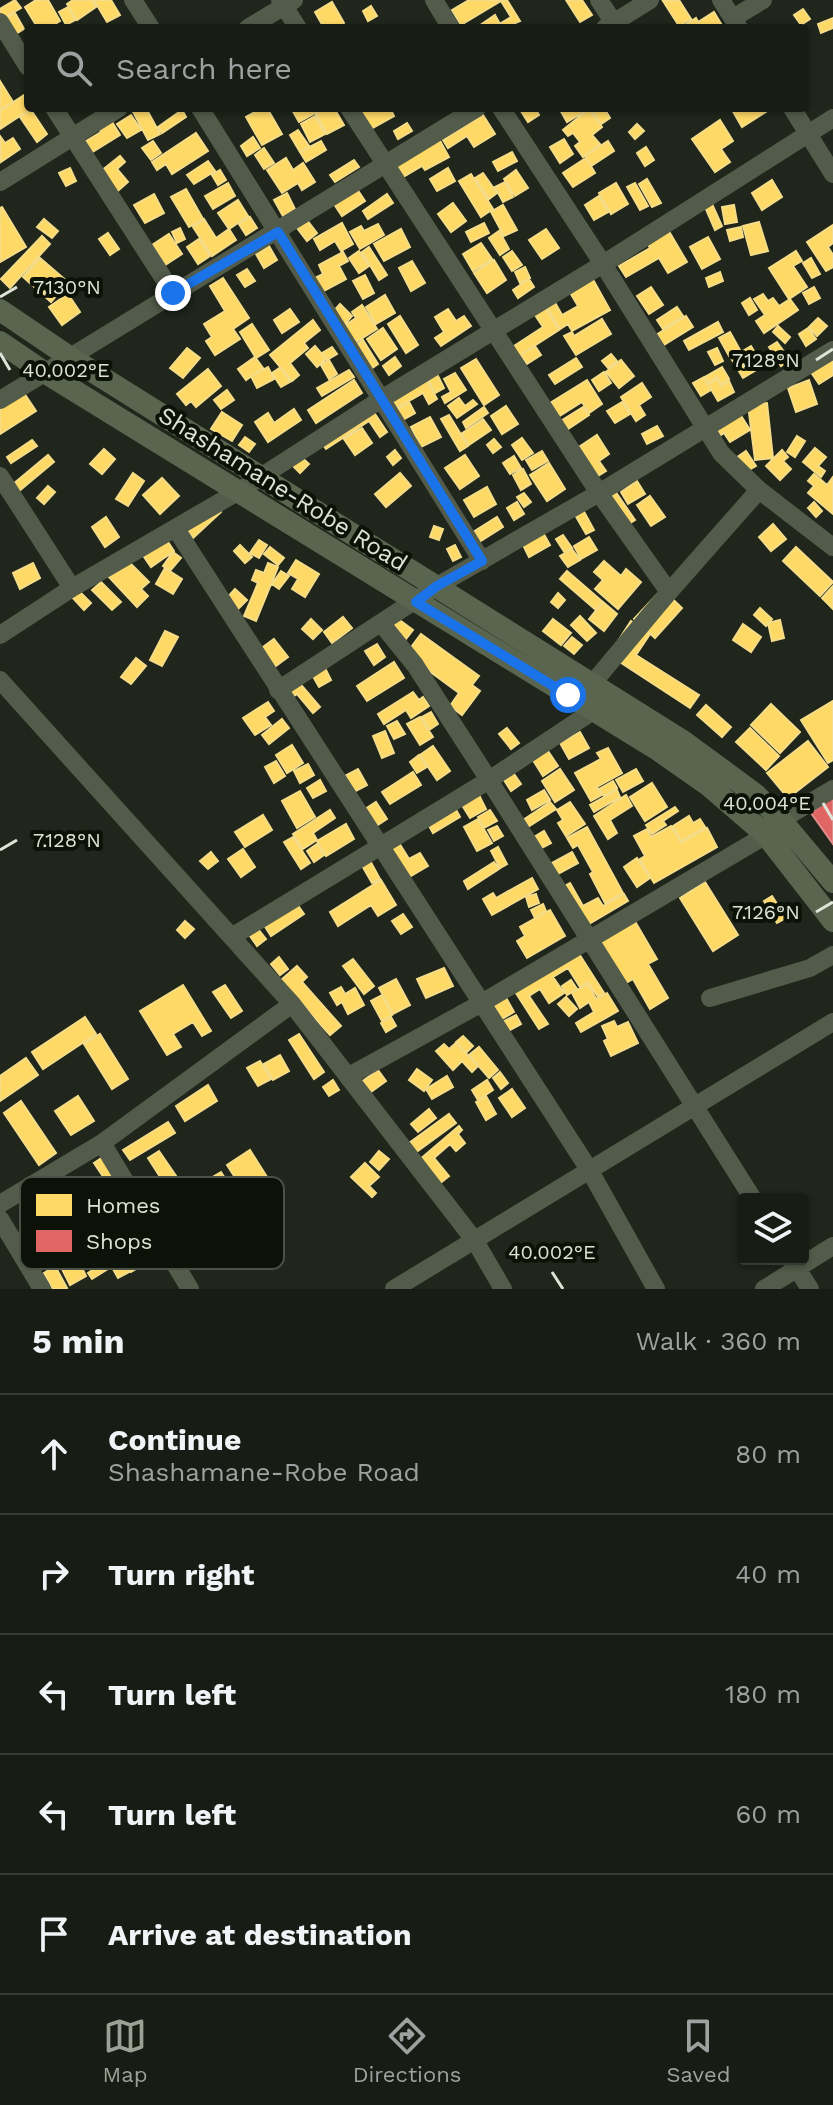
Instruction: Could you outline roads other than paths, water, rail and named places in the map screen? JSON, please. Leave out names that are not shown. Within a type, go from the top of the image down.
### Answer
[{"type":"main road","name":"Shashamane-Robe Road","points":[[0,310],[71,358],[683,741],[755,794],[833,921]]},
{"type":"main road","name":"Shashamane-Robe Road","points":[[0,342],[593,711],[773,827],[833,882]]},
{"type":"street","points":[[133,0],[148,24]]},
{"type":"street","points":[[434,0],[449,24]]},
{"type":"street","points":[[599,0],[609,24]]},
{"type":"street","points":[[613,24],[650,0]]},
{"type":"street","points":[[721,0],[736,23],[763,0]]},
{"type":"street","points":[[254,24],[286,2],[296,24]]},
{"type":"street","points":[[0,22],[24,60]]},
{"type":"street","points":[[0,60],[17,49]]},
{"type":"street","points":[[56,112],[173,293]]},
{"type":"street","points":[[0,182],[113,112]]},
{"type":"street","points":[[203,112],[482,561]]},
{"type":"street","points":[[352,112],[599,493],[669,592]]},
{"type":"street","points":[[0,400],[471,112]]},
{"type":"street","points":[[504,112],[721,453],[759,490],[833,547]]},
{"type":"street","points":[[795,112],[833,174]]},
{"type":"street","points":[[0,635],[72,588],[239,491],[833,118]]},
{"type":"street","points":[[278,690],[437,586],[599,493],[833,350]]},
{"type":"street","points":[[0,476],[72,588]]},
{"type":"street","points":[[592,684],[759,490]]},
{"type":"street","points":[[176,529],[590,1171],[656,1289]]},
{"type":"street","points":[[381,623],[415,665],[749,1193]]},
{"type":"street","points":[[0,680],[292,1004],[475,1241],[503,1289]]},
{"type":"street","points":[[233,936],[489,780],[593,711]]},
{"type":"street","points":[[349,1076],[590,940],[833,789]]},
{"type":"street","points":[[710,998],[810,968],[833,955]]},
{"type":"street","points":[[45,1177],[102,1143],[292,1004]]},
{"type":"street","points":[[394,1289],[833,1022]]},
{"type":"street","points":[[102,1143],[122,1177]]},
{"type":"street","points":[[0,1204],[20,1192]]},
{"type":"street","points":[[0,1219],[20,1252]]},
{"type":"street","points":[[809,1256],[833,1246]]},
{"type":"street","points":[[764,1289],[792,1265]]},
{"type":"street","points":[[795,1265],[810,1289]]},
{"type":"street","points":[[30,1269],[42,1289]]},
{"type":"street","points":[[178,1269],[190,1289]]}]
